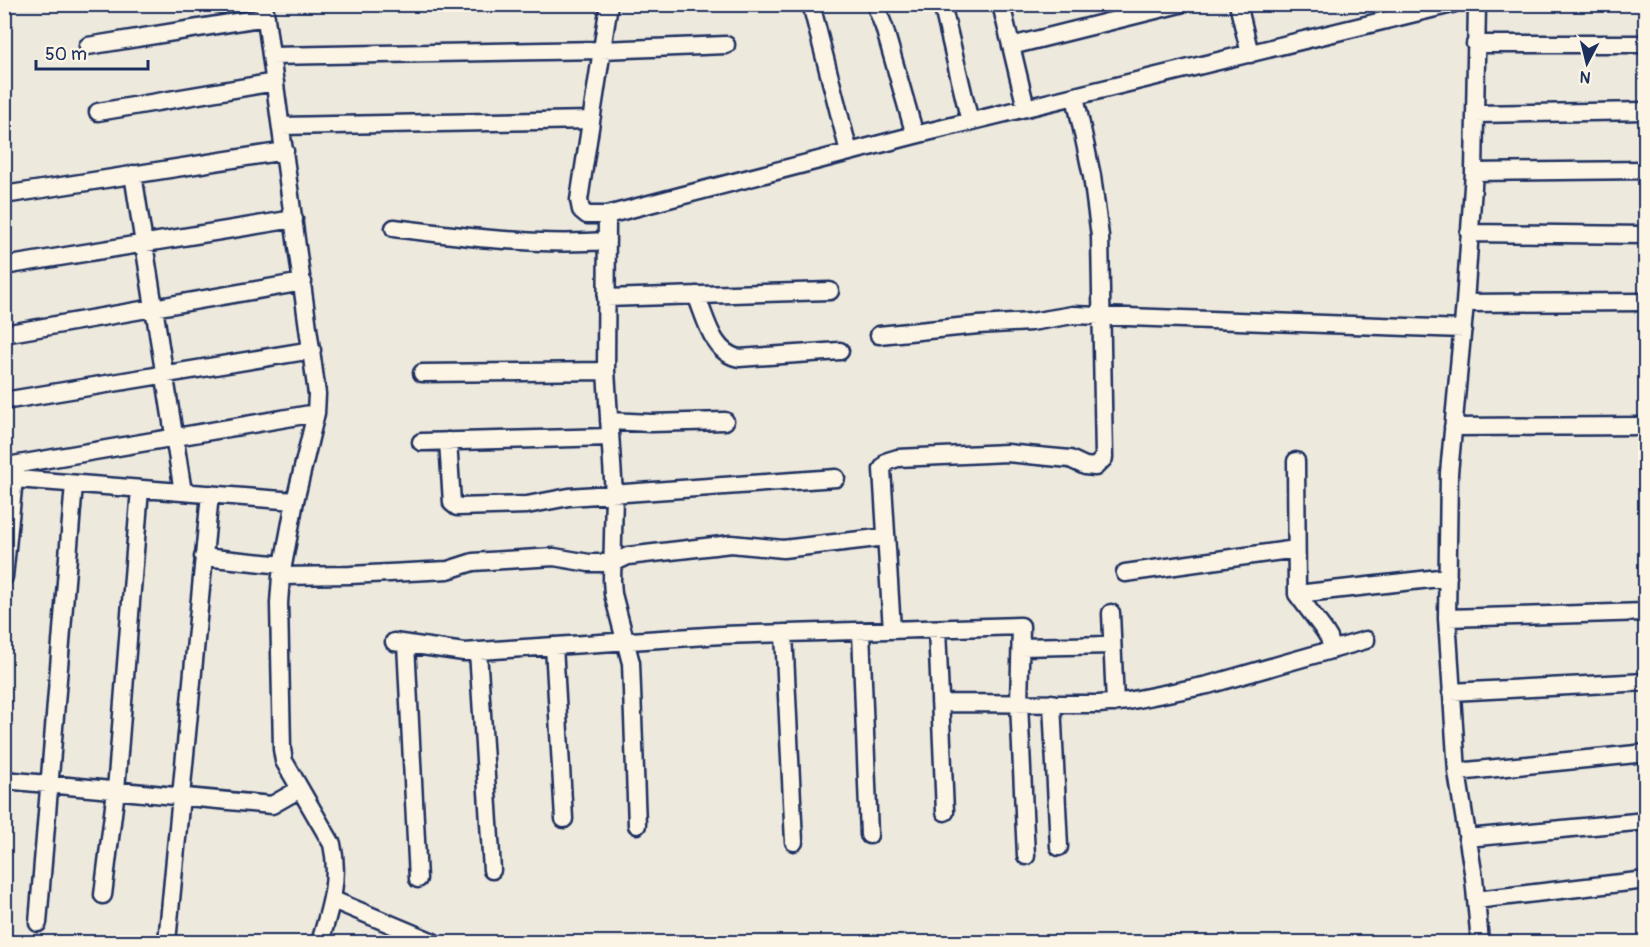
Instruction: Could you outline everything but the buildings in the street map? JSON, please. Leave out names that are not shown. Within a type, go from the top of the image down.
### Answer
[{"type":"street","points":[[609,4],[579,200],[580,210],[587,215],[607,215],[915,135],[1452,4]]},
{"type":"street","points":[[811,4],[849,152]]},
{"type":"street","points":[[875,4],[884,27],[915,135]]},
{"type":"street","points":[[942,4],[970,122]]},
{"type":"street","points":[[1001,4],[1026,108]]},
{"type":"street","points":[[1011,46],[1180,4]]},
{"type":"street","points":[[1238,4],[1250,54]]},
{"type":"street","points":[[1477,4],[1474,172],[1449,484],[1448,618],[1457,772],[1480,942]]},
{"type":"street","points":[[88,46],[265,10],[317,394],[316,413],[295,501],[282,570],[279,603],[284,761],[332,844],[336,872],[333,900],[321,942]]},
{"type":"street","points":[[1475,44],[1646,44]]},
{"type":"street","points":[[271,56],[602,50],[726,45]]},
{"type":"street","points":[[98,112],[275,82]]},
{"type":"street","points":[[892,630],[882,469],[888,461],[898,458],[1008,453],[1070,459],[1095,467],[1104,458],[1100,236],[1097,203],[1075,96]]},
{"type":"street","points":[[1476,114],[1646,111]]},
{"type":"street","points":[[281,126],[591,120]]},
{"type":"street","points":[[4,195],[285,151]]},
{"type":"street","points":[[1474,172],[1646,170]]},
{"type":"street","points":[[133,174],[183,492]]},
{"type":"street","points":[[607,215],[606,371],[614,494],[613,594],[631,663],[638,825]]},
{"type":"street","points":[[4,266],[294,219]]},
{"type":"street","points":[[394,228],[523,242],[607,241]]},
{"type":"street","points":[[1469,233],[1646,235]]},
{"type":"street","points":[[4,334],[303,282]]},
{"type":"street","points":[[606,298],[830,291]]},
{"type":"street","points":[[696,295],[716,343],[731,357],[840,351]]},
{"type":"street","points":[[1465,303],[1646,302]]},
{"type":"street","points":[[879,335],[1031,322],[1073,315],[1463,329]]},
{"type":"street","points":[[4,401],[312,350]]},
{"type":"street","points":[[422,373],[606,371]]},
{"type":"street","points":[[4,577],[8,477],[13,465],[316,413]]},
{"type":"street","points":[[421,442],[610,429],[651,423],[725,422]]},
{"type":"street","points":[[1454,427],[1646,426]]},
{"type":"street","points":[[448,441],[452,503],[457,507],[526,505],[569,496],[836,478]]},
{"type":"street","points":[[1296,460],[1298,594],[1329,638],[1332,650]]},
{"type":"street","points":[[8,477],[295,501]]},
{"type":"street","points":[[38,923],[74,484]]},
{"type":"street","points":[[103,895],[116,790],[140,489]]},
{"type":"street","points":[[167,942],[210,494]]},
{"type":"street","points":[[203,557],[282,570],[339,576],[448,570],[472,562],[554,557],[589,563],[613,563],[628,556],[731,544],[783,549],[886,537]]},
{"type":"street","points":[[1125,573],[1296,549]]},
{"type":"street","points":[[1298,594],[1448,577]]},
{"type":"street","points":[[1448,618],[1646,612]]},
{"type":"street","points":[[1111,613],[1114,702]]},
{"type":"street","points":[[418,879],[400,643],[464,652],[784,633],[1021,626],[1019,703],[1026,856]]},
{"type":"street","points":[[937,629],[945,812]]},
{"type":"street","points":[[861,631],[869,835]]},
{"type":"street","points":[[784,633],[794,842]]},
{"type":"street","points":[[940,703],[1114,702],[1208,685],[1366,640]]},
{"type":"street","points":[[1021,646],[1112,645]]},
{"type":"street","points":[[554,646],[564,819]]},
{"type":"street","points":[[478,651],[492,870]]},
{"type":"street","points":[[1451,692],[1646,682]]},
{"type":"street","points":[[1052,704],[1059,847]]},
{"type":"street","points":[[1457,772],[1646,753]]},
{"type":"street","points":[[4,780],[272,805],[300,789]]},
{"type":"street","points":[[1467,838],[1646,821]]},
{"type":"street","points":[[1476,900],[1646,880]]},
{"type":"street","points":[[333,900],[433,942]]}]
